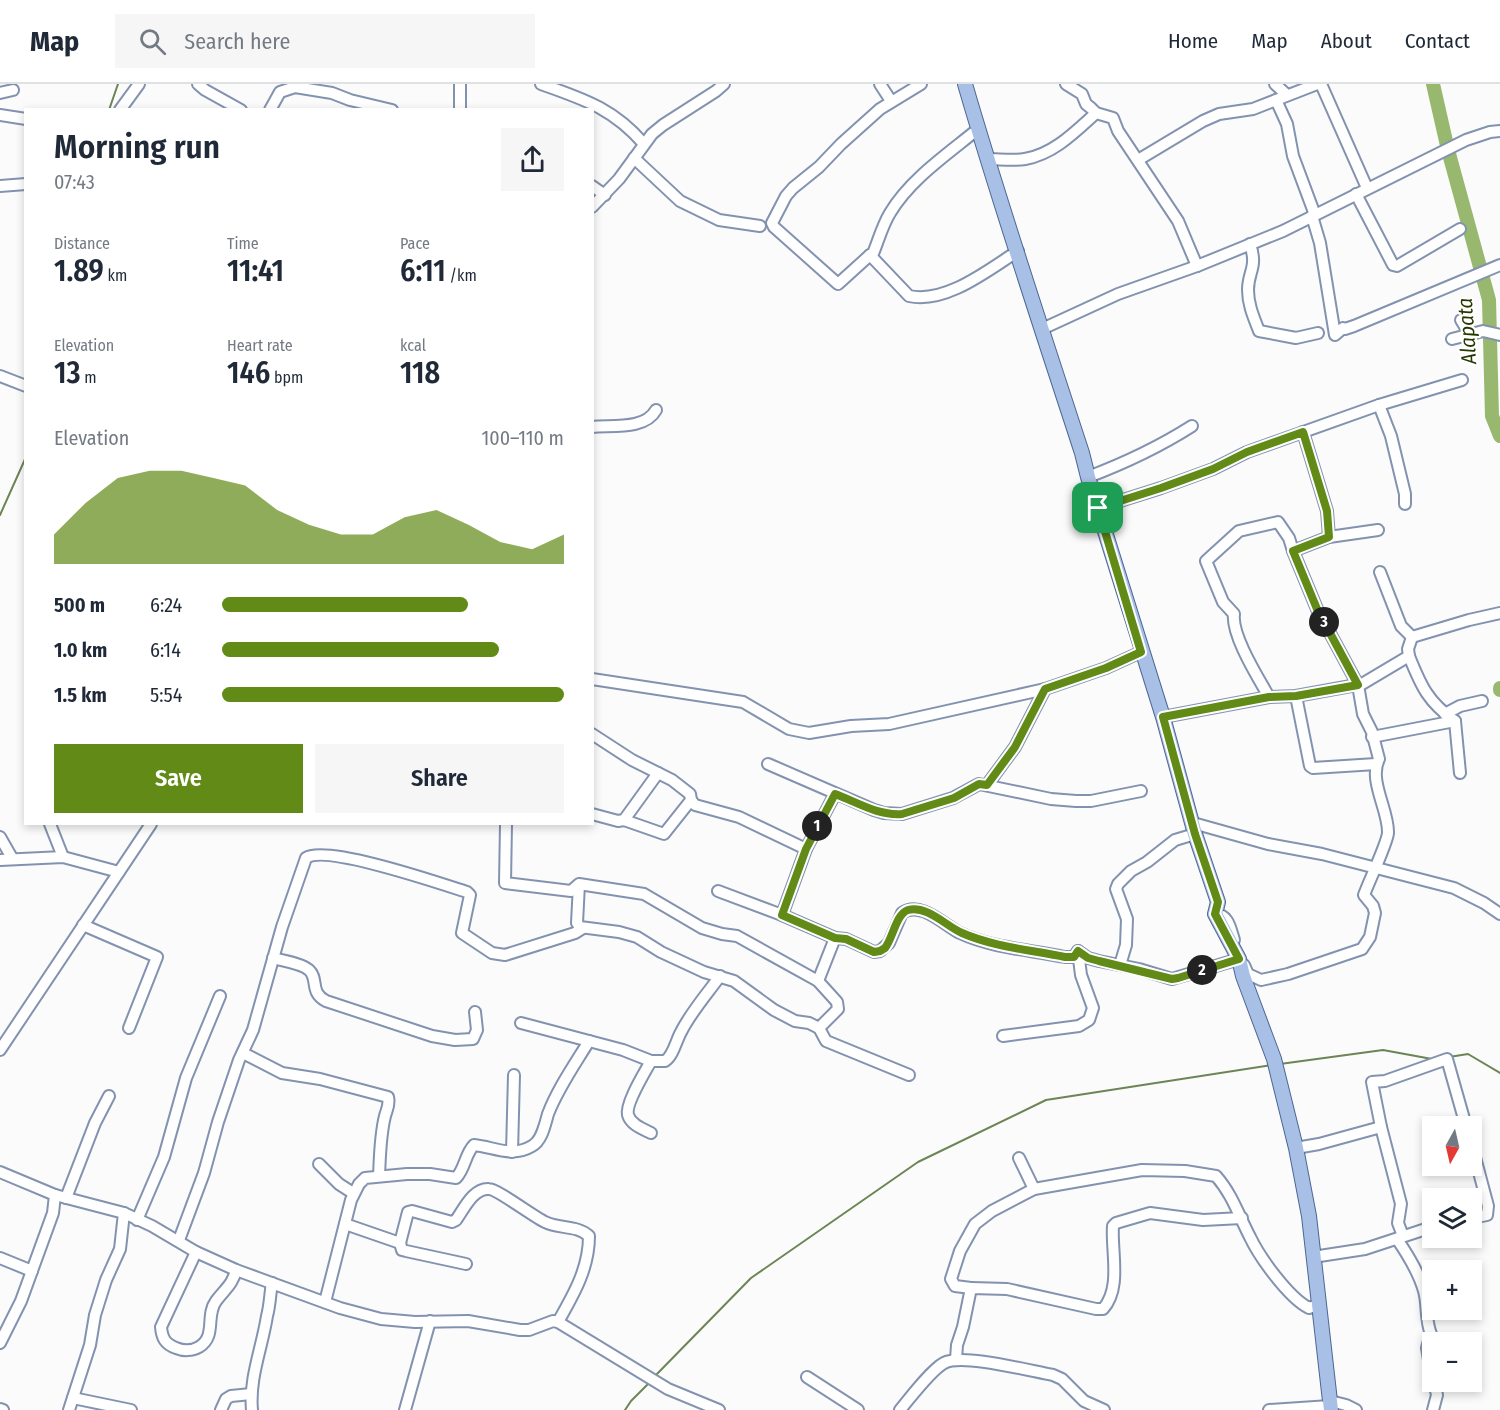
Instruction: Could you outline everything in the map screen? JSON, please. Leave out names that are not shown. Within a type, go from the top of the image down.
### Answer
[{"type":"main road","points":[[965,84],[997,194],[1018,251],[1083,453],[1088,477],[1141,652],[1163,717],[1194,829],[1218,902],[1215,914],[1239,959],[1243,976],[1274,1059],[1296,1148],[1309,1216],[1330,1406]]},
{"type":"street","points":[[121,108],[139,84]]},
{"type":"street","points":[[198,84],[237,108]]},
{"type":"street","points":[[460,84],[460,108]]},
{"type":"street","points":[[541,84],[572,94],[608,111],[632,129],[644,144]]},
{"type":"street","points":[[594,205],[619,179],[644,144],[663,124],[724,84]]},
{"type":"street","points":[[880,84],[891,101]]},
{"type":"street","points":[[921,84],[891,101],[849,137],[819,168],[793,188],[786,196],[772,223],[838,284],[870,255],[872,256],[890,213],[924,173],[978,129]]},
{"type":"street","points":[[1066,84],[1082,94],[1086,104],[1096,112],[1113,118],[1118,131],[1178,221],[1197,266]]},
{"type":"street","points":[[1275,84],[1287,95]]},
{"type":"street","points":[[1138,160],[1203,121],[1219,114],[1253,109],[1319,84],[1367,188]]},
{"type":"street","points":[[271,108],[280,92],[295,87],[332,93],[384,108]]},
{"type":"street","points":[[0,93],[14,90]]},
{"type":"street","points":[[1276,100],[1287,124],[1293,156],[1314,215],[1335,335],[1343,328],[1354,326],[1500,265]]},
{"type":"street","points":[[987,159],[1024,159],[1043,154],[1072,135],[1096,112]]},
{"type":"street","points":[[0,115],[24,119]]},
{"type":"street","points":[[1042,329],[1118,294],[1250,244],[1466,140],[1500,131]]},
{"type":"street","points":[[634,158],[680,201],[719,220],[760,226]]},
{"type":"street","points":[[0,186],[24,184]]},
{"type":"street","points":[[594,187],[605,195]]},
{"type":"street","points":[[1356,194],[1393,265],[1397,266],[1460,229]]},
{"type":"street","points":[[1250,244],[1254,262],[1248,289],[1251,310],[1259,331],[1296,338],[1318,333]]},
{"type":"street","points":[[870,255],[909,296],[917,298],[958,288],[1018,251]]},
{"type":"street","points":[[1461,320],[1470,335]]},
{"type":"street","points":[[1452,339],[1483,331],[1500,336]]},
{"type":"street","points":[[0,376],[24,385]]},
{"type":"street","points":[[1098,508],[1213,469],[1247,452],[1379,405],[1462,380]]},
{"type":"street","points":[[1379,405],[1391,436],[1406,504]]},
{"type":"street","points":[[594,427],[629,425],[649,419],[656,410]]},
{"type":"street","points":[[1088,477],[1135,458],[1192,426]]},
{"type":"street","points":[[1303,432],[1327,511],[1329,537]]},
{"type":"street","points":[[1215,914],[1227,918],[1248,974],[1261,980],[1288,974],[1362,949],[1370,937],[1375,913],[1373,906],[1364,895],[1388,835],[1387,818],[1378,788],[1376,764],[1379,759],[1372,732],[1363,714],[1358,685],[1317,609],[1289,538],[1278,522],[1239,531],[1206,561],[1223,602],[1234,615],[1236,632],[1269,697]]},
{"type":"street","points":[[1293,551],[1329,537],[1378,530]]},
{"type":"street","points":[[1380,572],[1401,626],[1412,638]]},
{"type":"street","points":[[1412,638],[1500,613]]},
{"type":"street","points":[[1412,638],[1408,649],[1409,656],[1419,681],[1438,709],[1455,721],[1460,774]]},
{"type":"street","points":[[594,679],[743,702],[789,729],[809,733],[851,726],[889,724],[1045,689],[1106,668],[1141,652]]},
{"type":"street","points":[[1163,717],[1269,697],[1296,696],[1358,685],[1409,656]]},
{"type":"street","points":[[987,785],[1015,747],[1045,689]]},
{"type":"street","points":[[1296,696],[1310,766],[1313,768],[1376,764]]},
{"type":"street","points":[[1445,714],[1460,706],[1482,701]]},
{"type":"street","points":[[1372,737],[1455,721]]},
{"type":"street","points":[[594,735],[689,792],[694,805],[739,817],[806,849]]},
{"type":"street","points":[[768,764],[874,810],[894,814],[902,814],[954,798],[979,784],[1051,799],[1076,801],[1090,801],[1141,791]]},
{"type":"street","points":[[624,820],[658,772]]},
{"type":"street","points":[[782,915],[806,849],[835,794]]},
{"type":"street","points":[[594,815],[618,821],[624,820],[662,835],[691,800]]},
{"type":"street","points":[[50,825],[63,857]]},
{"type":"street","points":[[0,1050],[150,825]]},
{"type":"street","points":[[506,825],[505,883],[571,891],[579,884]]},
{"type":"street","points":[[1120,965],[1126,945],[1127,919],[1116,889],[1118,884],[1131,871],[1194,829],[1305,850],[1454,888],[1500,914]]},
{"type":"street","points":[[0,837],[12,858]]},
{"type":"street","points":[[179,1240],[204,1173],[218,1122],[243,1053],[254,1030],[273,958],[303,862],[310,855],[316,854],[372,864],[467,892],[470,896],[462,933],[492,953],[499,955],[520,952],[575,933],[583,928],[607,929],[629,934],[704,972],[742,985],[795,1021],[809,1023],[819,1028],[826,1041],[909,1075]]},
{"type":"street","points":[[0,860],[63,857],[119,872]]},
{"type":"street","points":[[579,884],[577,923],[583,928]]},
{"type":"street","points":[[579,884],[651,897],[702,928],[737,936],[818,981],[837,1002],[839,1008],[819,1028]]},
{"type":"street","points":[[718,891],[835,938],[846,939],[874,952],[880,951],[889,944],[902,913],[911,909],[920,910],[964,934],[993,943],[1065,957],[1074,957],[1078,951]]},
{"type":"street","points":[[83,925],[157,957],[129,1028]]},
{"type":"street","points":[[818,981],[835,938]]},
{"type":"street","points":[[1078,951],[1088,958],[1178,978],[1239,959]]},
{"type":"street","points":[[1003,1036],[1079,1026],[1089,1020],[1093,1008],[1081,975],[1078,951]]},
{"type":"street","points":[[273,958],[307,968],[314,976],[316,992],[326,1002],[432,1036],[455,1040],[473,1039],[477,1030],[476,1012]]},
{"type":"street","points":[[521,1023],[623,1050],[651,1061],[659,1059],[665,1061],[669,1059],[683,1028],[720,976]]},
{"type":"street","points":[[137,1220],[164,1156],[186,1078],[220,996]]},
{"type":"street","points":[[325,1302],[353,1193],[365,1178],[430,1174],[456,1178],[474,1145],[500,1152],[512,1152],[531,1147],[537,1142],[552,1104],[589,1041]]},
{"type":"street","points":[[243,1053],[282,1073],[366,1090],[388,1097],[390,1101],[381,1143],[379,1176]]},
{"type":"street","points":[[1430,1332],[1424,1291],[1400,1238],[1398,1223],[1401,1203],[1372,1082],[1385,1081],[1447,1059],[1463,1116]]},
{"type":"street","points":[[651,1061],[629,1105],[628,1116],[634,1124],[651,1133]]},
{"type":"street","points":[[512,1152],[514,1075]]},
{"type":"street","points":[[0,1343],[21,1300],[53,1213],[109,1096]]},
{"type":"street","points":[[1296,1148],[1381,1127]]},
{"type":"street","points":[[1019,1158],[1034,1189]]},
{"type":"street","points":[[319,1164],[339,1184],[353,1193]]},
{"type":"street","points":[[1242,1218],[1203,1220],[1150,1213],[1116,1223],[1113,1226],[1112,1243],[1114,1278],[1107,1304],[1103,1309],[1007,1289],[955,1286],[951,1280],[960,1251],[975,1224],[992,1211],[1034,1189],[1142,1170],[1185,1171],[1216,1176],[1235,1203],[1242,1218],[1250,1239],[1287,1292],[1309,1308],[1318,1305]]},
{"type":"street","points":[[0,1172],[61,1197],[124,1213],[179,1240],[196,1252],[236,1270],[325,1302],[381,1319],[468,1321],[520,1330],[553,1321],[558,1322],[698,1406],[719,1410]]},
{"type":"street","points":[[1480,1176],[1488,1206],[1487,1215],[1482,1216]]},
{"type":"street","points":[[466,1264],[402,1250],[400,1243],[408,1212],[412,1211],[452,1222],[456,1220],[473,1196],[481,1191],[492,1189],[548,1224],[585,1232],[589,1236],[587,1262],[558,1322]]},
{"type":"street","points":[[69,1410],[90,1345],[95,1315],[106,1280],[120,1249],[124,1213]]},
{"type":"street","points":[[345,1224],[400,1243]]},
{"type":"street","points":[[1313,1257],[1365,1250],[1422,1230]]},
{"type":"street","points":[[196,1252],[161,1327],[165,1342],[177,1349],[192,1351],[206,1341],[210,1334],[215,1302],[234,1281],[236,1270]]},
{"type":"street","points":[[0,1258],[32,1271]]},
{"type":"street","points":[[252,1410],[251,1394],[272,1283]]},
{"type":"street","points":[[956,1359],[957,1345],[971,1288]]},
{"type":"street","points":[[405,1410],[430,1321]]},
{"type":"street","points":[[900,1410],[937,1369],[944,1363],[956,1359],[992,1363],[1053,1375],[1062,1379],[1084,1401],[1104,1410]]},
{"type":"street","points":[[807,1377],[858,1410]]},
{"type":"street","points":[[1433,1410],[1436,1392]]},
{"type":"street","points":[[221,1410],[226,1399],[231,1396],[251,1394]]},
{"type":"street","points":[[74,1398],[131,1410]]},
{"type":"street","points":[[1269,1410],[1346,1405],[1356,1410]]},
{"type":"waterway","points":[[110,108],[118,84]]},
{"type":"waterway","name":"Alapata","points":[[1433,84],[1448,150],[1489,300],[1492,416],[1500,436]]},
{"type":"waterway","points":[[0,515],[24,461]]},
{"type":"waterway","points":[[1280,1064],[1383,1050],[1432,1059]]},
{"type":"waterway","points":[[1449,1057],[1468,1054],[1500,1073]]},
{"type":"waterway","points":[[655,1376],[751,1278],[918,1162],[1046,1100],[1272,1065]]},
{"type":"waterway","points":[[625,1410],[649,1383]]},
{"type":"route","points":[[1303,432],[1327,511],[1329,537],[1293,551],[1317,609],[1358,685],[1296,696],[1269,697],[1163,717],[1195,834],[1218,902],[1215,914],[1239,959],[1172,979],[1088,958],[1078,951],[1074,957],[1065,957],[993,943],[964,934],[920,910],[911,909],[902,913],[889,944],[880,951],[874,952],[782,915],[813,833],[835,794],[884,813],[902,814],[954,798],[979,784],[987,785],[1015,747],[1045,689],[1106,668],[1141,652],[1098,508],[1213,469],[1247,452],[1303,432]]}]
